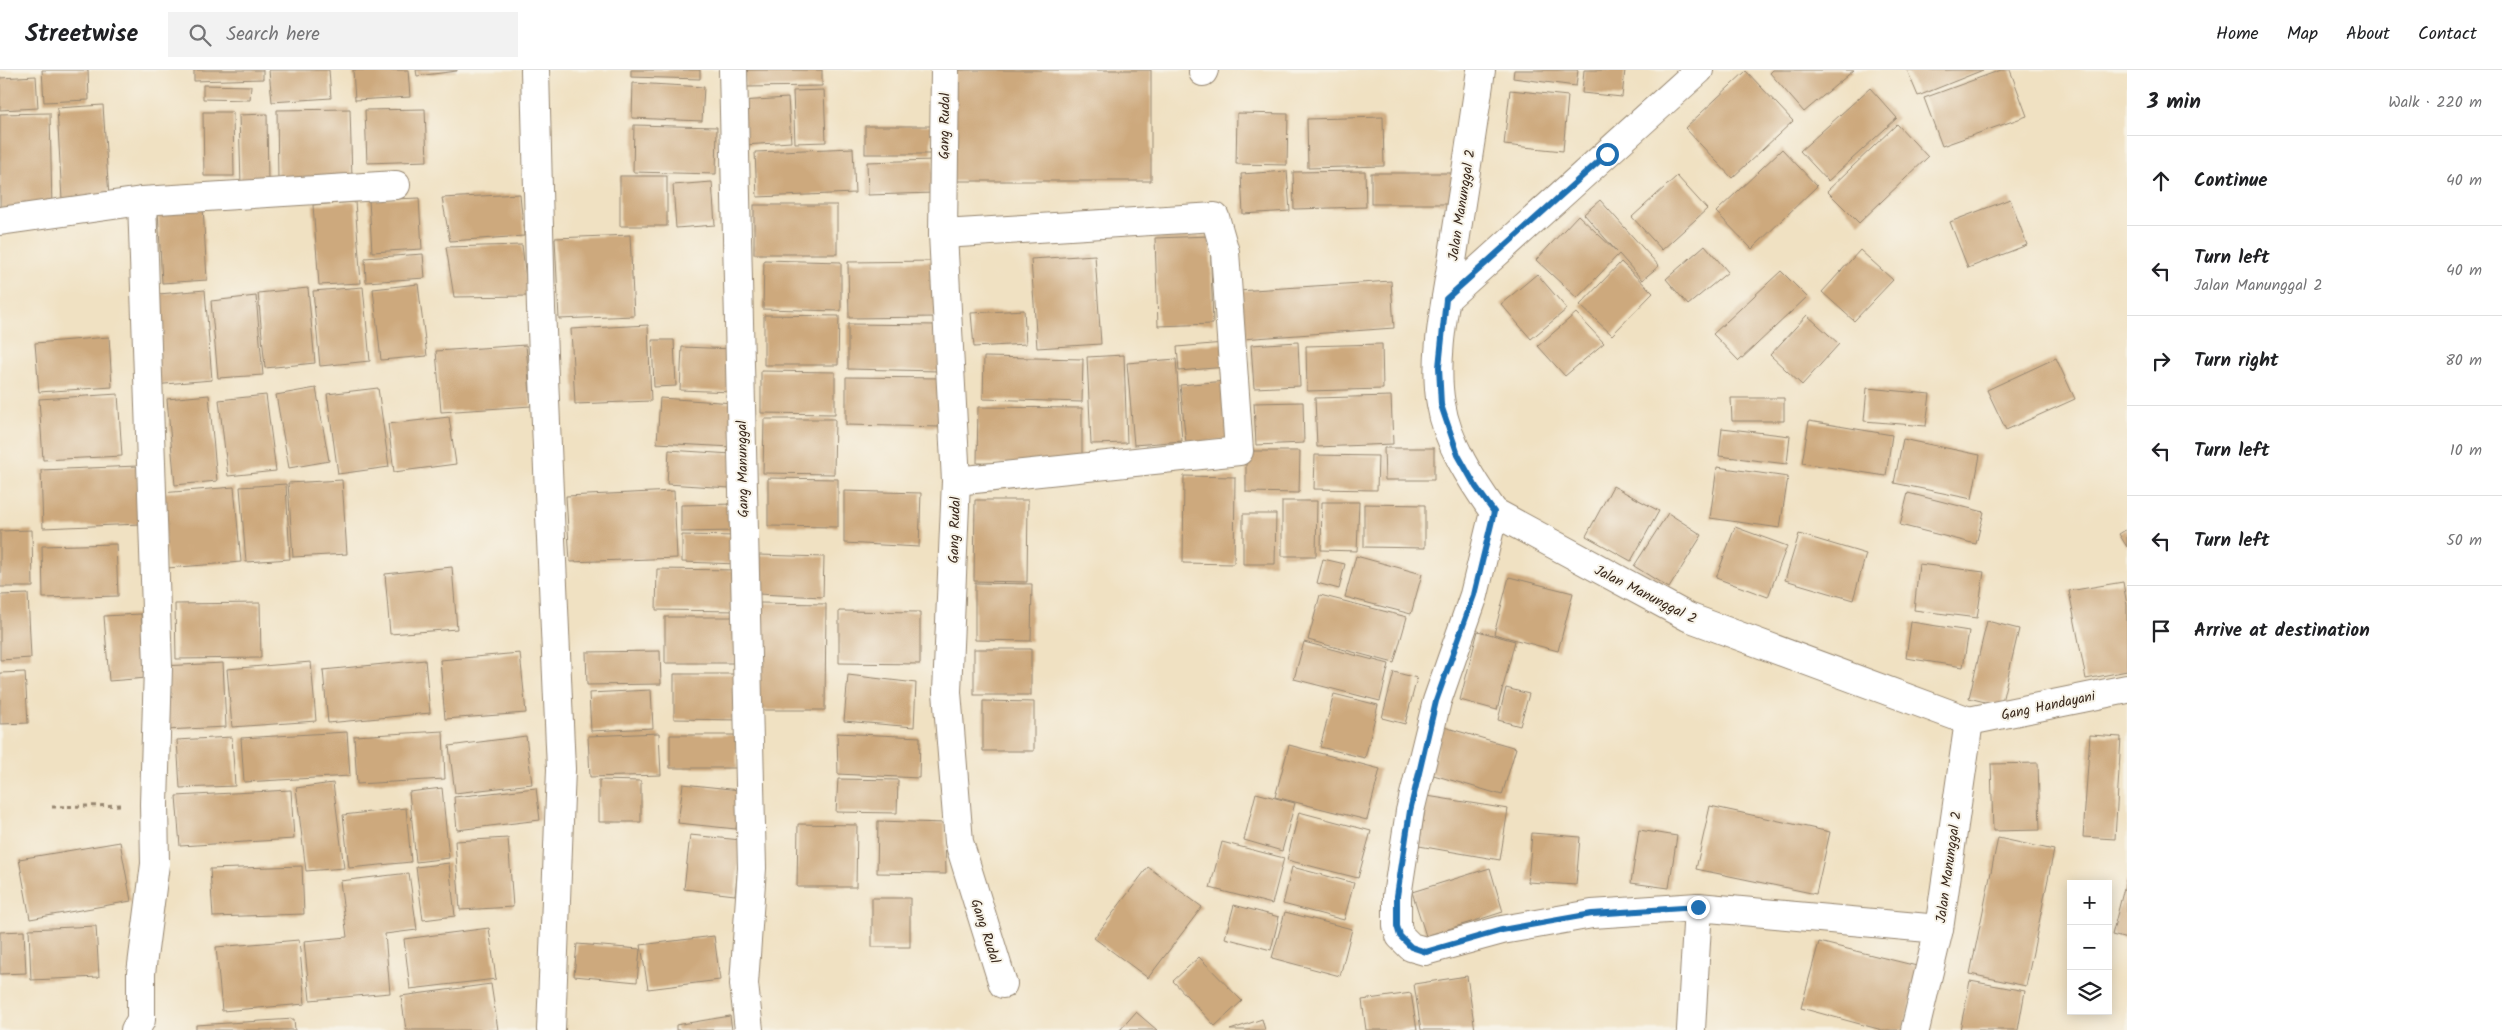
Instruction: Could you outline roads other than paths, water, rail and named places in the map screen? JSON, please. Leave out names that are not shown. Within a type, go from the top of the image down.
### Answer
[{"type":"street","points":[[534,70],[541,308],[561,769],[551,1030]]},
{"type":"street","name":"Gang Manunggal","points":[[733,70],[752,868],[744,984],[748,1030]]},
{"type":"street","name":"Gang Rudal","points":[[945,70],[943,234],[956,481],[947,692],[959,842],[1003,984]]},
{"type":"street","name":"Jalan Manunggal 2","points":[[1481,70],[1446,299],[1439,367],[1441,405],[1458,455],[1476,487],[1494,512],[1688,617],[1969,721],[1939,929],[1915,1030]]},
{"type":"street","points":[[1446,299],[1699,70]]},
{"type":"street","points":[[0,221],[142,202],[396,185]]},
{"type":"street","points":[[135,1030],[141,1020],[141,973],[155,864],[154,804],[158,667],[142,202]]},
{"type":"street","points":[[943,234],[1215,217],[1226,252],[1239,451],[956,481]]},
{"type":"street","points":[[1494,512],[1474,595],[1436,701],[1410,811],[1397,896],[1397,926],[1400,936],[1411,947],[1426,952],[1502,930],[1592,914],[1698,907],[1939,929]]},
{"type":"street","name":"Gang Handayani","points":[[1969,721],[2127,688]]},
{"type":"street","points":[[1691,1030],[1698,907]]}]
